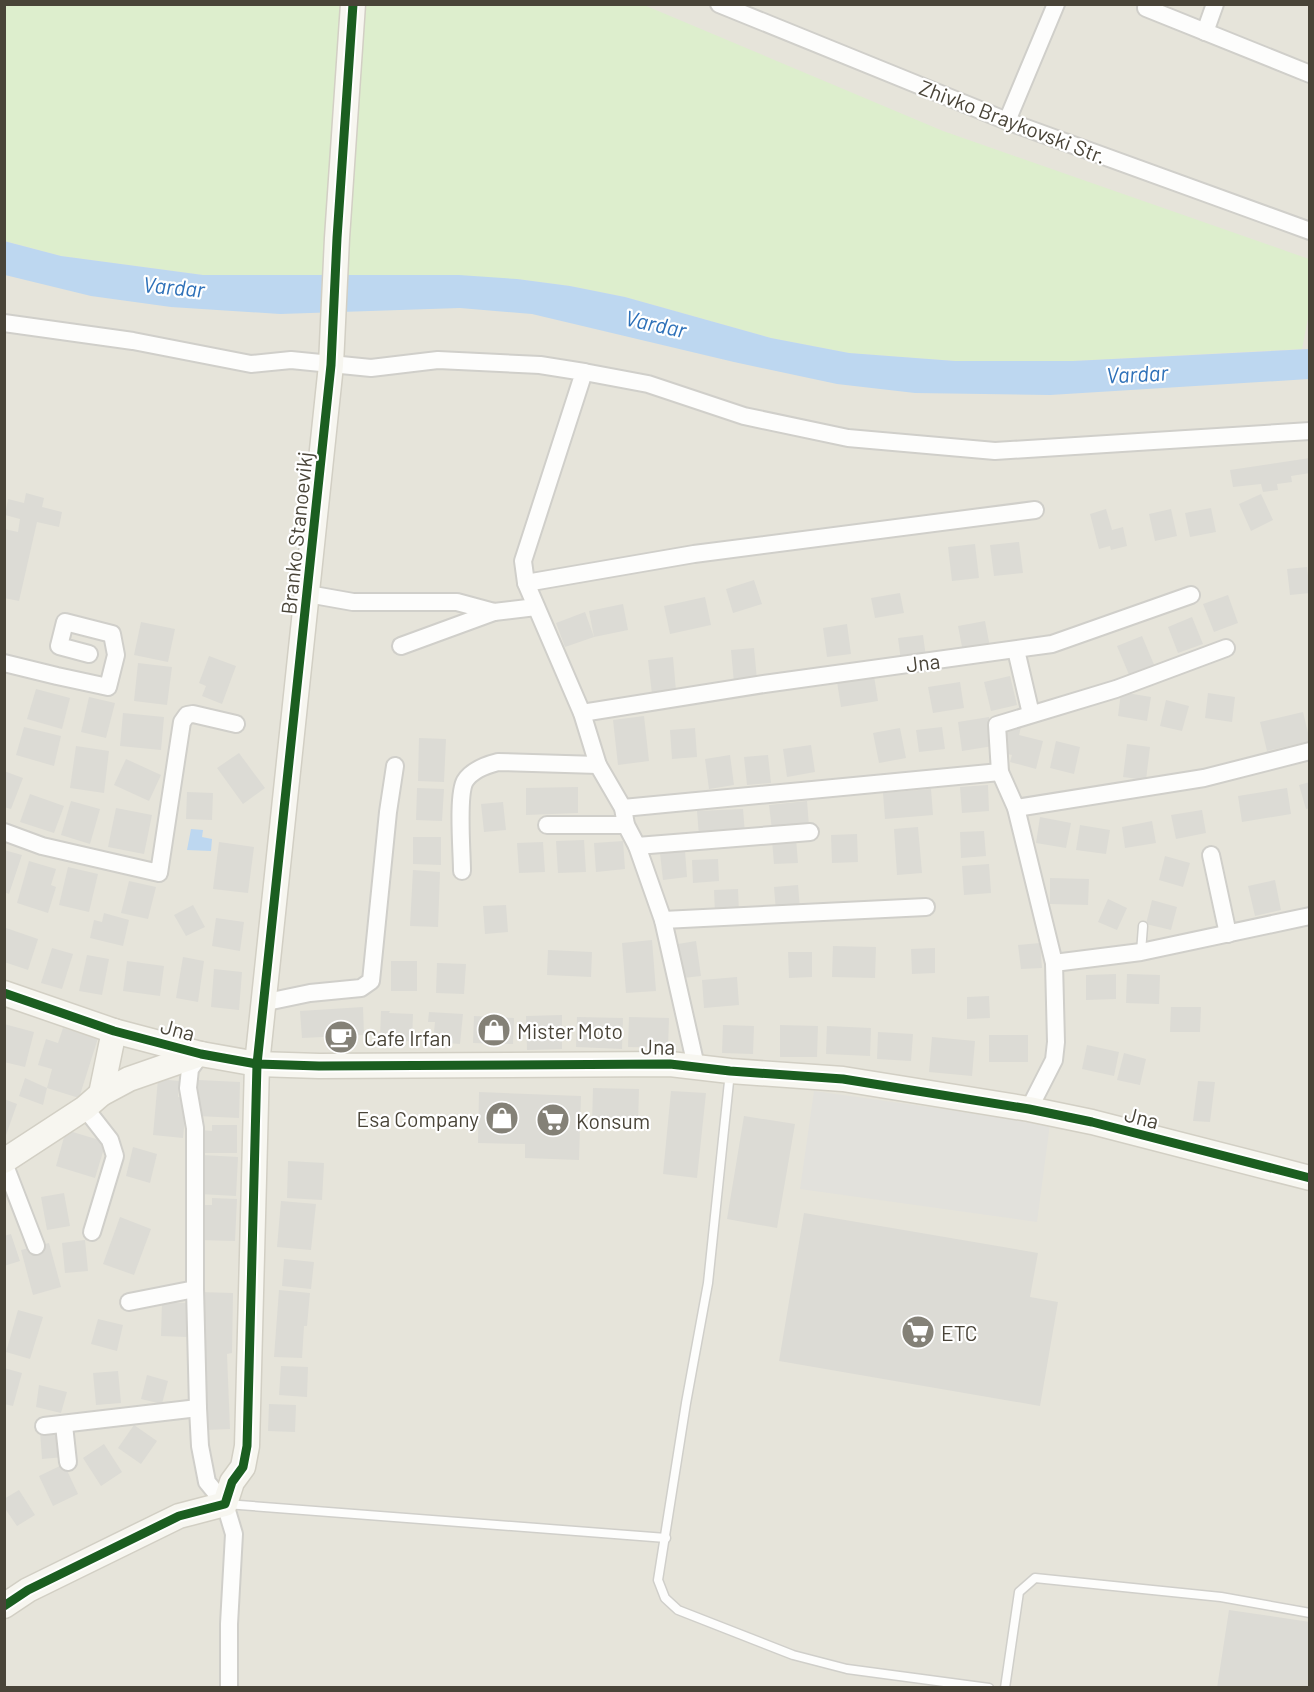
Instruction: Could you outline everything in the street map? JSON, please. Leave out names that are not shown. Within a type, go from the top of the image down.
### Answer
[{"type":"street","name":"Branko Stanoevikj","points":[[225,1504],[232,1482],[243,1467],[247,1446],[257,1064],[331,365],[353,4]]},
{"type":"street","name":"Zhivko Braykovski Str.","points":[[719,4],[1007,121],[1310,231]]},
{"type":"street","points":[[1007,121],[1056,4]]},
{"type":"street","points":[[1205,32],[1215,4]]},
{"type":"street","points":[[1146,8],[1310,74]]},
{"type":"street","points":[[4,323],[133,341],[251,364],[291,360],[371,368],[438,360],[540,365],[648,384],[744,416],[848,438],[995,451],[1310,431]]},
{"type":"street","points":[[584,372],[524,561],[526,583],[694,554],[1035,510]]},
{"type":"street","name":"Jna","points":[[526,583],[582,713],[598,765],[623,808],[627,825],[637,846],[663,920],[696,1066]]},
{"type":"street","points":[[308,594],[354,602],[457,602],[494,612]]},
{"type":"street","name":"Jna","points":[[582,713],[764,684],[1052,644],[1191,595]]},
{"type":"street","points":[[401,646],[494,612],[536,607]]},
{"type":"street","points":[[4,663],[108,687],[116,655],[112,634],[64,622],[59,646],[90,654]]},
{"type":"street","points":[[1029,1109],[1054,1060],[1056,1041],[1054,963],[1016,808],[1000,772],[997,725],[1116,689],[1226,648]]},
{"type":"street","points":[[1016,650],[1031,714]]},
{"type":"street","points":[[4,832],[42,846],[159,873],[182,722],[187,715],[193,714],[236,724]]},
{"type":"street","points":[[1016,808],[1204,778],[1310,752]]},
{"type":"street","points":[[462,872],[461,807],[464,783],[470,775],[485,765],[498,762],[598,765]]},
{"type":"street","points":[[262,1003],[310,993],[361,988],[371,981],[388,812],[395,766]]},
{"type":"street","points":[[623,808],[1000,772]]},
{"type":"street","points":[[547,825],[627,825]]},
{"type":"street","points":[[637,846],[810,832]]},
{"type":"street","points":[[1211,855],[1228,934]]},
{"type":"street","points":[[663,920],[926,907]]},
{"type":"street","points":[[1054,963],[1141,952],[1310,916]]},
{"type":"street","name":"Jna","points":[[4,993],[114,1030],[201,1054],[257,1064],[330,1066],[670,1064],[843,1079],[1029,1109],[1092,1122],[1310,1178]]},
{"type":"street","points":[[92,1232],[115,1156],[93,1101],[114,1030]]},
{"type":"street","points":[[36,1246],[4,1162],[129,1079],[201,1054]]},
{"type":"street","points":[[201,1054],[190,1069],[188,1088],[195,1128],[198,1408],[200,1446],[207,1482],[225,1504],[234,1534],[229,1624],[229,1688]]},
{"type":"street","points":[[129,1302],[195,1289]]},
{"type":"street","points":[[44,1426],[198,1408]]},
{"type":"street","points":[[64,1425],[69,1462]]},
{"type":"street","points":[[4,1606],[28,1590],[179,1516],[225,1504]]},
{"type":"lane","points":[[1141,952],[1143,926]]},
{"type":"lane","points":[[730,1071],[708,1283],[658,1580],[665,1598],[678,1610],[793,1655],[847,1669],[930,1684],[989,1688]]},
{"type":"lane","points":[[225,1504],[666,1538]]},
{"type":"lane","points":[[1005,1688],[1019,1592],[1035,1578],[1221,1596],[1310,1613]]},
{"type":"shaded area","points":[[5,5],[1309,5],[1309,1687],[5,1687]]},
{"type":"shaded area","points":[[814,1091],[1050,1124],[1037,1222],[800,1189]]},
{"type":"green space","points":[[4,5],[644,5],[943,131],[1309,259],[1309,313],[1302,349],[1073,361],[955,361],[849,353],[771,338],[625,297],[570,286],[517,279],[203,275],[61,256],[5,241]]},
{"type":"water","name":"Vardar","points":[[4,241],[61,256],[203,275],[459,275],[570,286],[625,297],[771,338],[849,353],[955,361],[1073,361],[1309,349],[1309,379],[1050,395],[915,393],[837,384],[532,314],[460,308],[280,314],[171,307],[91,296],[5,275]]},
{"type":"water","points":[[191,829],[203,830],[202,837],[212,839],[211,851],[187,850]]},
{"type":"building","points":[[1310,458],[1310,473],[1291,476],[1292,482],[1277,484],[1278,490],[1263,492],[1261,484],[1233,487],[1230,470]]},
{"type":"building","points":[[26,493],[44,498],[42,507],[62,512],[59,527],[37,522],[19,601],[4,598],[4,529],[18,532],[20,519],[5,515],[8,499],[24,503]]},
{"type":"building","points":[[1261,494],[1273,520],[1251,531],[1239,504]]},
{"type":"building","points":[[1211,508],[1216,532],[1190,537],[1185,513]]},
{"type":"building","points":[[1106,509],[1112,530],[1123,527],[1127,546],[1111,550],[1110,546],[1099,549],[1090,514]]},
{"type":"building","points":[[1171,509],[1177,536],[1155,541],[1149,514]]},
{"type":"building","points":[[1019,542],[1023,573],[994,576],[990,545]]},
{"type":"building","points":[[975,544],[979,578],[952,581],[948,547]]},
{"type":"building","points":[[1307,567],[1310,593],[1290,595],[1287,569]]},
{"type":"building","points":[[754,580],[762,604],[733,613],[726,589]]},
{"type":"building","points":[[900,593],[904,613],[875,618],[871,598]]},
{"type":"building","points":[[1228,595],[1238,623],[1214,632],[1203,604]]},
{"type":"building","points":[[705,597],[711,625],[670,634],[664,606]]},
{"type":"building","points":[[623,604],[628,630],[594,637],[589,611]]},
{"type":"building","points":[[585,612],[594,637],[565,647],[556,623]]},
{"type":"building","points":[[1192,617],[1203,644],[1178,653],[1168,627]]},
{"type":"building","points":[[985,621],[990,647],[963,652],[958,626]]},
{"type":"building","points":[[141,622],[175,629],[168,662],[134,655]]},
{"type":"building","points":[[847,624],[851,654],[827,657],[823,628]]},
{"type":"building","points":[[923,635],[926,657],[901,661],[898,638]]},
{"type":"building","points":[[1142,636],[1155,667],[1130,677],[1117,646]]},
{"type":"building","points":[[754,648],[757,680],[734,683],[731,650]]},
{"type":"building","points":[[209,656],[236,666],[222,704],[202,696],[206,686],[199,683]]},
{"type":"building","points":[[673,657],[676,691],[652,694],[648,660]]},
{"type":"building","points":[[138,663],[172,667],[167,705],[134,701]]},
{"type":"building","points":[[874,676],[878,701],[841,707],[837,682]]},
{"type":"building","points":[[1010,676],[1017,705],[991,711],[984,682]]},
{"type":"building","points":[[960,682],[964,708],[933,713],[928,687]]},
{"type":"building","points":[[36,689],[70,698],[62,729],[27,719]]},
{"type":"building","points":[[1121,692],[1151,697],[1147,721],[1118,716]]},
{"type":"building","points":[[1208,693],[1235,697],[1232,722],[1205,718]]},
{"type":"building","points":[[89,697],[115,703],[106,738],[81,732]]},
{"type":"building","points":[[1166,700],[1189,706],[1182,731],[1160,726]]},
{"type":"building","points":[[1303,712],[1310,741],[1267,751],[1260,722]]},
{"type":"building","points":[[123,713],[164,717],[161,750],[120,746]]},
{"type":"building","points":[[644,716],[649,761],[618,765],[613,720]]},
{"type":"building","points":[[989,717],[993,746],[962,751],[958,722]]},
{"type":"building","points":[[1009,724],[1021,727],[1019,735],[1043,741],[1036,769],[1010,762],[1012,755],[1002,753]]},
{"type":"building","points":[[24,727],[61,736],[54,766],[16,755]]},
{"type":"building","points":[[942,727],[945,749],[919,752],[916,730]]},
{"type":"building","points":[[695,728],[697,757],[672,759],[670,730]]},
{"type":"building","points":[[900,728],[906,758],[879,763],[873,733]]},
{"type":"building","points":[[419,738],[446,739],[444,782],[418,781]]},
{"type":"building","points":[[1056,741],[1080,747],[1074,774],[1050,768]]},
{"type":"building","points":[[1127,744],[1150,747],[1146,780],[1123,777]]},
{"type":"building","points":[[811,745],[815,772],[787,777],[783,749]]},
{"type":"building","points":[[76,746],[109,751],[104,793],[70,788]]},
{"type":"building","points":[[239,753],[265,788],[243,804],[217,768]]},
{"type":"building","points":[[730,755],[734,785],[709,789],[705,759]]},
{"type":"building","points":[[768,755],[771,783],[747,785],[744,757]]},
{"type":"building","points":[[126,759],[161,775],[149,801],[114,785]]},
{"type":"building","points":[[4,771],[23,778],[11,809],[4,807]]},
{"type":"building","points":[[1310,782],[1310,808],[1306,809],[1299,785]]},
{"type":"building","points":[[988,785],[989,811],[962,813],[960,787]]},
{"type":"building","points":[[578,787],[578,813],[526,815],[526,788]]},
{"type":"building","points":[[417,788],[444,789],[442,821],[416,820]]},
{"type":"building","points":[[1287,788],[1291,814],[1242,822],[1238,796]]},
{"type":"building","points":[[931,789],[933,815],[885,819],[883,793]]},
{"type":"building","points":[[187,792],[213,793],[212,820],[186,819]]},
{"type":"building","points":[[30,794],[64,806],[54,833],[20,822]]},
{"type":"building","points":[[71,801],[100,809],[90,844],[61,835]]},
{"type":"building","points":[[807,801],[809,826],[772,830],[769,805]]},
{"type":"building","points":[[503,802],[506,830],[484,832],[481,804]]},
{"type":"building","points":[[116,808],[152,815],[144,854],[108,847]]},
{"type":"building","points":[[743,809],[745,834],[699,836],[697,811]]},
{"type":"building","points":[[1202,810],[1206,833],[1176,839],[1171,815]]},
{"type":"building","points":[[1040,817],[1071,823],[1066,848],[1036,843]]},
{"type":"building","points":[[1152,821],[1156,843],[1125,848],[1122,827]]},
{"type":"building","points":[[1080,825],[1110,830],[1106,854],[1076,850]]},
{"type":"building","points":[[918,827],[922,873],[897,875],[894,829]]},
{"type":"building","points":[[984,831],[986,856],[961,858],[960,832]]},
{"type":"building","points":[[857,834],[858,862],[832,863],[831,835]]},
{"type":"building","points":[[413,837],[441,837],[441,865],[413,864]]},
{"type":"building","points":[[796,839],[798,863],[774,864],[772,840]]},
{"type":"building","points":[[584,840],[586,872],[558,873],[556,841]]},
{"type":"building","points":[[623,841],[625,869],[596,872],[594,843]]},
{"type":"building","points":[[219,842],[254,847],[248,893],[213,889]]},
{"type":"building","points":[[543,842],[545,872],[519,873],[517,843]]},
{"type":"building","points":[[4,850],[22,855],[9,894],[4,892]]},
{"type":"building","points":[[685,851],[687,877],[663,880],[660,853]]},
{"type":"building","points":[[1165,856],[1190,863],[1183,887],[1159,880]]},
{"type":"building","points":[[718,859],[719,881],[693,883],[692,860]]},
{"type":"building","points":[[29,861],[56,869],[51,885],[56,887],[48,913],[17,903]]},
{"type":"building","points":[[989,864],[991,893],[964,895],[962,866]]},
{"type":"building","points":[[68,867],[98,874],[89,912],[59,905]]},
{"type":"building","points":[[413,870],[440,872],[438,927],[410,926]]},
{"type":"building","points":[[1050,878],[1089,879],[1088,905],[1050,904]]},
{"type":"building","points":[[1275,880],[1281,910],[1255,916],[1248,886]]},
{"type":"building","points":[[129,881],[156,887],[148,919],[121,913]]},
{"type":"building","points":[[798,885],[800,909],[776,911],[774,887]]},
{"type":"building","points":[[738,889],[739,912],[715,914],[714,890]]},
{"type":"building","points":[[1108,899],[1127,908],[1117,930],[1098,922]]},
{"type":"building","points":[[1152,900],[1177,907],[1171,930],[1146,924]]},
{"type":"building","points":[[193,905],[205,927],[186,936],[174,915]]},
{"type":"building","points":[[506,905],[508,932],[485,934],[483,906]]},
{"type":"building","points":[[104,913],[129,920],[123,946],[90,938],[94,920],[102,922]]},
{"type":"building","points":[[216,918],[244,922],[240,951],[212,946]]},
{"type":"building","points":[[6,928],[38,939],[28,970],[4,962]]},
{"type":"building","points":[[652,940],[656,991],[626,993],[622,943]]},
{"type":"building","points":[[696,941],[701,976],[683,978],[678,944]]},
{"type":"building","points":[[1040,943],[1042,968],[1021,969],[1018,945]]},
{"type":"building","points":[[833,946],[876,947],[875,978],[832,977]]},
{"type":"building","points":[[52,948],[73,954],[62,989],[41,983]]},
{"type":"building","points":[[935,948],[935,973],[912,974],[911,949]]},
{"type":"building","points":[[548,950],[592,952],[591,977],[547,975]]},
{"type":"building","points":[[788,952],[812,952],[812,977],[789,978]]},
{"type":"building","points":[[87,955],[109,959],[102,995],[79,991]]},
{"type":"building","points":[[183,957],[204,961],[198,1002],[176,998]]},
{"type":"building","points":[[127,961],[164,966],[160,996],[123,991]]},
{"type":"building","points":[[391,961],[417,961],[417,991],[391,991]]},
{"type":"building","points":[[437,963],[466,964],[464,994],[436,993]]},
{"type":"building","points":[[214,969],[242,972],[239,1010],[211,1007]]},
{"type":"building","points":[[1116,974],[1116,999],[1086,1000],[1086,975]]},
{"type":"building","points":[[1127,974],[1160,975],[1159,1004],[1126,1003]]},
{"type":"building","points":[[737,977],[739,1005],[704,1008],[702,980]]},
{"type":"building","points":[[989,996],[990,1018],[967,1019],[967,997]]},
{"type":"building","points":[[363,1007],[364,1035],[302,1038],[300,1011]]},
{"type":"building","points":[[1171,1007],[1201,1007],[1200,1032],[1170,1032]]},
{"type":"building","points":[[381,1011],[413,1014],[412,1041],[380,1040]]},
{"type":"building","points":[[429,1012],[463,1014],[460,1044],[433,1042],[435,1022],[428,1022]]},
{"type":"building","points":[[562,1015],[562,1049],[527,1050],[526,1016]]},
{"type":"building","name":"Mister Moto","points":[[474,1016],[514,1018],[513,1044],[473,1043]]},
{"type":"building","points":[[577,1017],[623,1018],[622,1049],[576,1047]]},
{"type":"building","points":[[629,1017],[669,1018],[668,1048],[628,1047]]},
{"type":"building","points":[[4,1024],[34,1032],[25,1067],[4,1062]]},
{"type":"building","points":[[723,1025],[754,1026],[753,1054],[722,1053]]},
{"type":"building","points":[[780,1025],[818,1026],[817,1057],[780,1057]]},
{"type":"building","points":[[827,1026],[871,1028],[870,1056],[826,1054]]},
{"type":"building","points":[[63,1028],[98,1038],[79,1098],[47,1088],[52,1069],[38,1065],[46,1039],[58,1043]]},
{"type":"building","points":[[878,1032],[913,1034],[911,1061],[877,1059]]},
{"type":"building","points":[[989,1035],[1028,1035],[1028,1062],[989,1062]]},
{"type":"building","points":[[932,1037],[975,1041],[972,1076],[929,1072]]},
{"type":"building","points":[[1087,1045],[1119,1052],[1114,1076],[1082,1069]]},
{"type":"building","points":[[1124,1053],[1146,1059],[1140,1085],[1117,1080]]},
{"type":"building","points":[[25,1078],[47,1088],[43,1105],[19,1096]]},
{"type":"building","points":[[158,1079],[179,1081],[178,1097],[187,1098],[183,1138],[153,1135]]},
{"type":"building","points":[[198,1080],[240,1082],[239,1118],[197,1116]]},
{"type":"building","points":[[1198,1081],[1215,1082],[1210,1122],[1193,1121]]},
{"type":"building","points":[[593,1088],[639,1089],[638,1125],[592,1124]]},
{"type":"building","points":[[671,1091],[706,1093],[697,1178],[663,1174]]},
{"type":"building","points":[[479,1092],[581,1096],[579,1160],[525,1158],[525,1144],[478,1143]]},
{"type":"building","points":[[4,1099],[17,1104],[5,1138],[4,1138]]},
{"type":"building","points":[[744,1116],[795,1124],[777,1228],[727,1219]]},
{"type":"building","points":[[212,1125],[237,1125],[237,1153],[201,1153],[201,1130],[212,1131]]},
{"type":"building","points":[[66,1130],[106,1142],[95,1178],[56,1166]]},
{"type":"building","points":[[133,1147],[157,1154],[150,1183],[126,1176]]},
{"type":"building","points":[[202,1155],[238,1157],[236,1196],[200,1194]]},
{"type":"building","points":[[288,1161],[324,1163],[322,1200],[287,1198]]},
{"type":"building","points":[[64,1193],[70,1226],[47,1230],[41,1197]]},
{"type":"building","points":[[212,1198],[237,1199],[235,1241],[199,1240],[201,1205],[212,1205]]},
{"type":"building","points":[[281,1201],[316,1204],[311,1250],[277,1247]]},
{"type":"building","name":"ETC","points":[[804,1213],[1038,1253],[1030,1297],[1058,1302],[1040,1406],[779,1361]]},
{"type":"building","points":[[120,1217],[151,1229],[134,1275],[103,1264]]},
{"type":"building","points":[[11,1234],[20,1261],[4,1266],[4,1236]]},
{"type":"building","points":[[85,1240],[88,1271],[65,1273],[62,1243]]},
{"type":"building","points":[[49,1243],[61,1287],[33,1295],[21,1250]]},
{"type":"building","points":[[284,1259],[314,1262],[311,1289],[282,1286]]},
{"type":"building","points":[[279,1290],[310,1293],[307,1326],[304,1326],[302,1358],[274,1357]]},
{"type":"building","points":[[199,1292],[233,1293],[232,1353],[227,1354],[230,1429],[206,1430]]},
{"type":"building","points":[[162,1302],[189,1303],[187,1337],[161,1336]]},
{"type":"building","points":[[18,1310],[43,1317],[30,1359],[6,1352]]},
{"type":"building","points":[[98,1319],[123,1325],[117,1351],[91,1344]]},
{"type":"building","points":[[281,1366],[308,1367],[307,1397],[279,1395]]},
{"type":"building","points":[[4,1368],[22,1373],[13,1406],[4,1404]]},
{"type":"building","points":[[118,1371],[121,1403],[96,1405],[93,1373]]},
{"type":"building","points":[[147,1375],[168,1381],[162,1404],[141,1399]]},
{"type":"building","points":[[39,1385],[67,1392],[61,1413],[36,1407]]},
{"type":"building","points":[[269,1404],[296,1405],[295,1432],[268,1431]]},
{"type":"building","points":[[134,1425],[157,1441],[141,1464],[118,1448]]},
{"type":"building","points":[[62,1429],[64,1457],[42,1459],[40,1431]]},
{"type":"building","points":[[104,1444],[122,1472],[101,1486],[83,1458]]},
{"type":"building","points":[[64,1464],[78,1494],[53,1506],[39,1476]]},
{"type":"building","points":[[19,1490],[35,1515],[17,1526],[4,1507],[4,1499]]},
{"type":"building","points":[[1229,1610],[1310,1622],[1310,1688],[1217,1688]]},
{"type":"cycle path","points":[[4,1606],[28,1590],[179,1516],[225,1504],[232,1482],[243,1467],[247,1446],[257,1064],[331,365],[353,4]]},
{"type":"cycle path","points":[[4,993],[114,1031],[201,1054],[257,1064],[319,1066],[670,1064],[843,1079],[1029,1109],[1092,1122],[1310,1178]]},
{"type":"place","name":"Mister Moto","points":[[494,1030]]},
{"type":"place","name":"Cafe Irfan","points":[[341,1037]]},
{"type":"place","name":"Esa Company","points":[[502,1118]]},
{"type":"place","name":"Konsum","points":[[553,1120]]},
{"type":"place","name":"ETC","points":[[918,1332]]}]
